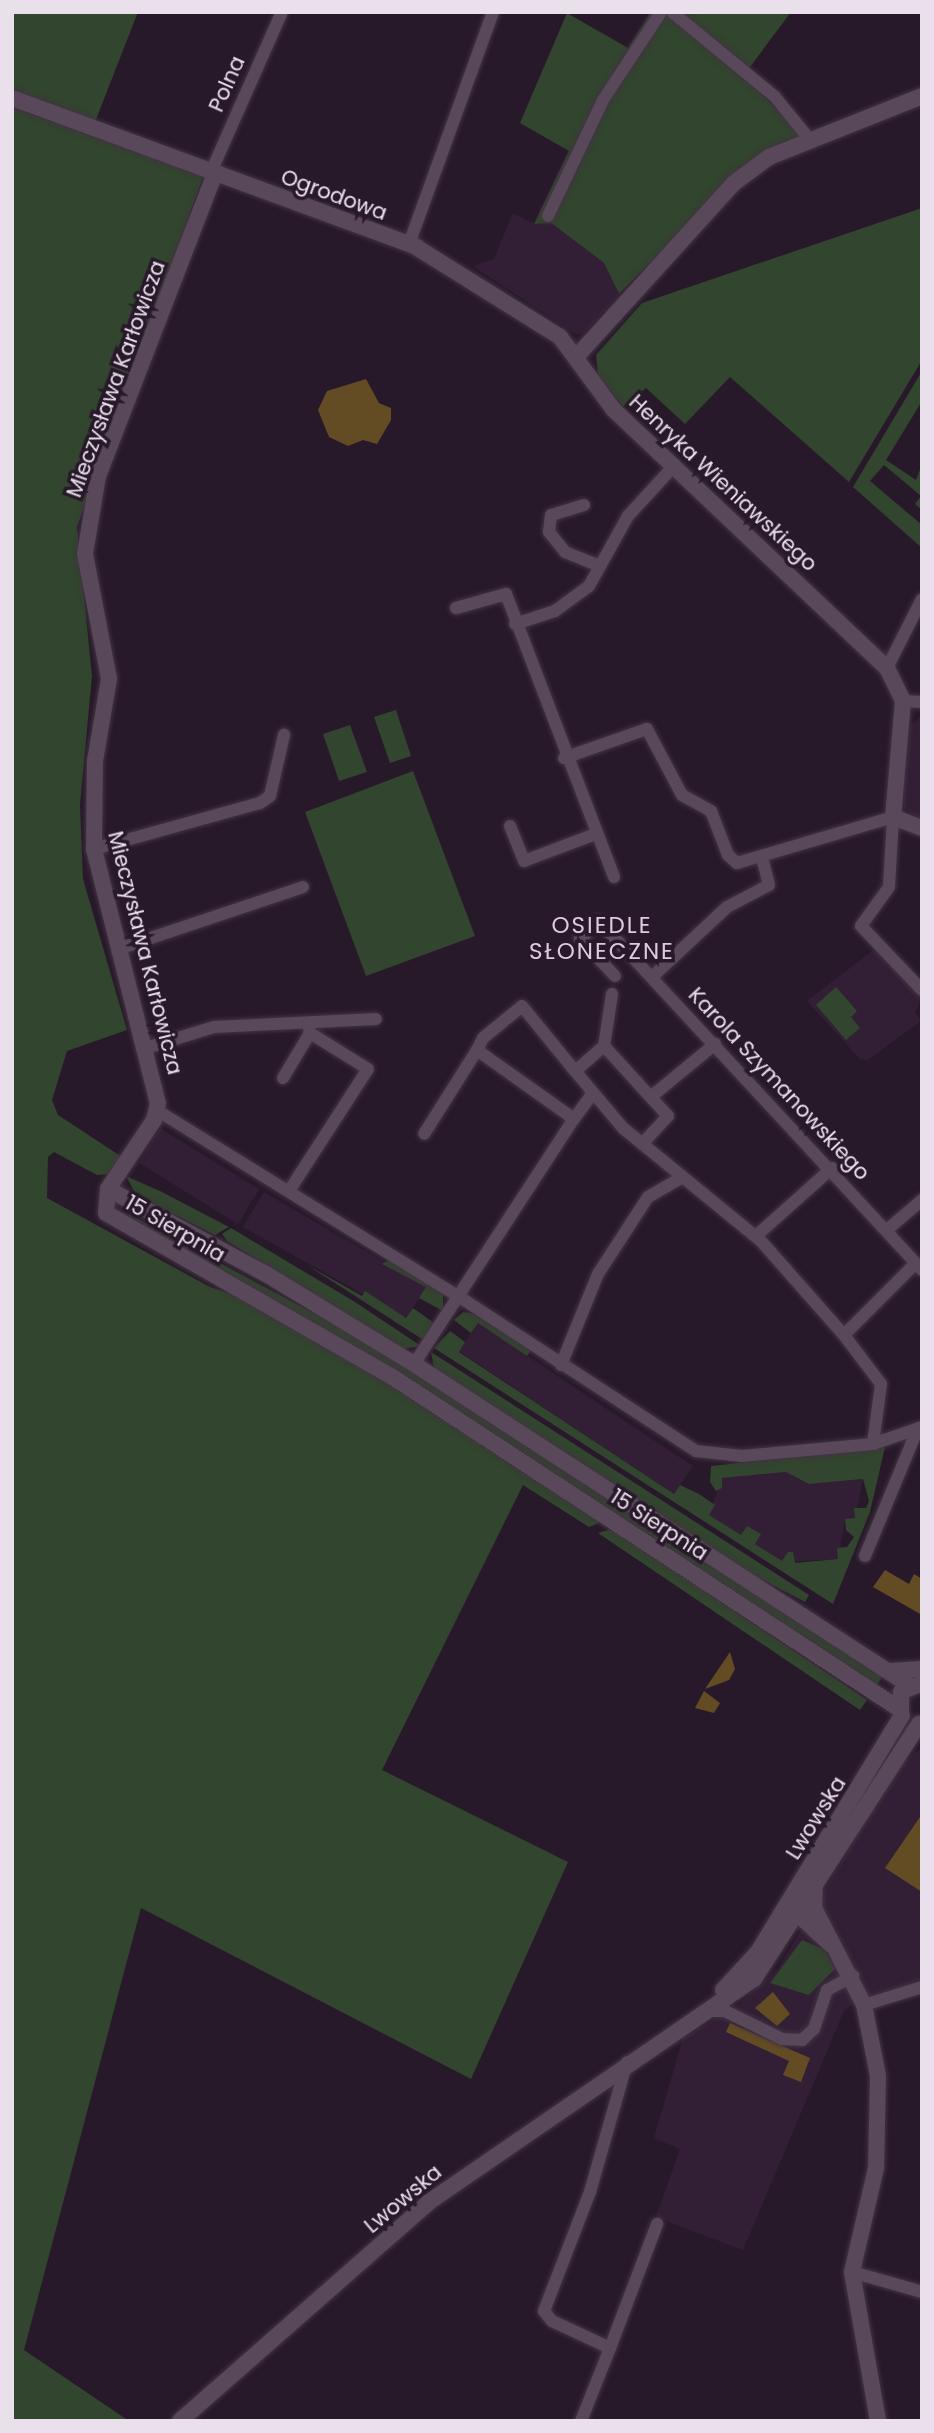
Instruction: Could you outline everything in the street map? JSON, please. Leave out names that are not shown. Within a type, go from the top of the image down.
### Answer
[{"type":"street","name":"Polna","points":[[213,173],[282,12]]},
{"type":"street","points":[[409,244],[493,12]]},
{"type":"street","points":[[548,216],[603,100],[661,12]]},
{"type":"street","points":[[672,12],[775,97],[811,141]]},
{"type":"street","points":[[578,355],[734,184],[769,157],[922,96]]},
{"type":"street","name":"Ogrodowa","points":[[12,98],[409,244]]},
{"type":"street","name":"Mieczysława Karłowicza","points":[[158,1111],[146,1048],[94,849],[95,761],[109,679],[85,554],[90,512],[213,173]]},
{"type":"street","name":"Henryka Wieniawskiego","points":[[409,244],[470,276],[560,337],[578,355],[614,410],[672,468],[887,668],[903,701]]},
{"type":"street","points":[[515,624],[555,611],[589,586],[628,516],[672,468]]},
{"type":"street","points":[[584,505],[551,515],[549,532],[565,552],[599,566]]},
{"type":"street","points":[[456,608],[506,594],[593,835],[614,877]]},
{"type":"street","points":[[887,668],[922,599]]},
{"type":"street","points":[[922,702],[903,701],[889,887],[861,926],[922,990]]},
{"type":"street","points":[[564,758],[647,729],[682,795],[711,811],[731,860],[742,863],[893,817],[922,828]]},
{"type":"street","points":[[94,849],[260,803],[270,796],[284,735]]},
{"type":"street","points":[[509,826],[524,861],[593,835]]},
{"type":"street","points":[[652,977],[727,907],[769,885],[762,857]]},
{"type":"street","points":[[118,949],[303,887]]},
{"type":"street","name":"Karola Szymanowskiego","points":[[615,976],[580,939],[599,921],[832,1168],[888,1229],[918,1267]]},
{"type":"street","points":[[575,1071],[604,1046],[612,994]]},
{"type":"street","points":[[424,1134],[483,1038],[522,1006],[593,1093],[642,1144],[756,1236],[844,1335],[881,1384],[873,1444]]},
{"type":"street","points":[[146,1048],[214,1027],[309,1028],[376,1019]]},
{"type":"street","points":[[283,1078],[309,1028]]},
{"type":"street","points":[[289,1191],[368,1069],[309,1028]]},
{"type":"street","points":[[652,1096],[715,1044]]},
{"type":"street","points":[[604,1046],[668,1115],[642,1144]]},
{"type":"street","points":[[477,1050],[574,1119]]},
{"type":"street","points":[[414,1364],[593,1093]]},
{"type":"street","points":[[108,1189],[158,1111],[232,1154],[382,1256],[458,1296],[561,1365],[706,1455],[873,1444],[919,1430]]},
{"type":"street","points":[[223,1167],[232,1154]]},
{"type":"street","points":[[756,1236],[832,1168]]},
{"type":"street","points":[[561,1365],[598,1274],[648,1197],[682,1177]]},
{"type":"street","name":"15 Sierpnia","points":[[918,1680],[891,1671],[414,1364],[266,1273],[108,1189],[104,1205],[113,1222],[391,1376],[876,1694],[921,1727]]},
{"type":"street","points":[[888,1229],[922,1200]]},
{"type":"street","points":[[844,1335],[918,1267]]},
{"type":"street","points":[[865,1556],[919,1430]]},
{"type":"street","name":"Lwowska","points":[[180,2421],[429,2202],[627,2062],[708,2011],[726,2006],[754,1979],[777,1949],[794,1903],[816,1880],[899,1737],[899,1697],[918,1680]]},
{"type":"street","points":[[876,1694],[899,1737]]},
{"type":"street","name":"Lwowska","points":[[726,2006],[740,1976],[794,1903],[899,1737],[921,1727]]},
{"type":"street","points":[[816,1880],[813,1901],[837,1951],[853,1976],[864,2005],[878,2076],[876,2160],[852,2272],[877,2421]]},
{"type":"street","points":[[794,1903],[820,1919]]},
{"type":"street","points":[[794,1903],[837,1951]]},
{"type":"street","name":"Lwowska","points":[[777,1949],[801,1933],[824,1939]]},
{"type":"street","name":"Lwowska","points":[[671,2034],[740,1976]]},
{"type":"street","points":[[726,2006],[782,2039],[802,2040],[814,2029],[827,1990],[853,1976]]},
{"type":"street","points":[[864,2005],[922,1987]]},
{"type":"street","points":[[610,2348],[552,2321],[544,2311],[590,2192],[627,2062]]},
{"type":"street","points":[[581,2421],[657,2224]]},
{"type":"street","points":[[852,2272],[922,2292]]},
{"type":"shaded area","points":[[513,213],[535,224],[550,223],[604,263],[619,294],[584,333],[577,335],[473,266],[494,259]]},
{"type":"shaded area","points":[[922,715],[922,822],[901,805],[910,726]]},
{"type":"shaded area","points":[[875,949],[922,996],[915,1013],[921,1021],[868,1060],[860,1059],[807,1001]]},
{"type":"shaded area","points":[[160,1128],[259,1189],[238,1224],[139,1163]]},
{"type":"shaded area","points":[[264,1192],[427,1287],[406,1318],[243,1227]]},
{"type":"shaded area","points":[[478,1323],[693,1466],[674,1494],[459,1351]]},
{"type":"shaded area","points":[[786,1472],[809,1484],[863,1479],[855,1518],[845,1520],[838,1559],[782,1562],[709,1515],[722,1478]]},
{"type":"shaded area","points":[[922,1748],[922,1982],[856,2002],[844,2011],[743,2250],[656,2217],[680,2149],[654,2138],[683,2038],[736,2007],[779,1967],[899,1765]]},
{"type":"green space","points":[[12,12],[138,12],[95,122],[12,89]]},
{"type":"green space","points":[[651,12],[791,12],[744,75],[801,135],[742,170],[619,294],[604,263],[551,223],[534,224],[569,151],[520,123],[567,13],[628,48]]},
{"type":"green space","points":[[12,107],[203,177],[77,527],[92,676],[80,805],[83,879],[127,1030],[67,1051],[52,1100],[58,1115],[122,1157],[110,1174],[97,1175],[54,1152],[48,1157],[47,1198],[210,1287],[239,1296],[388,1381],[602,1522],[589,1527],[523,1485],[382,1770],[568,1862],[471,2079],[141,1908],[24,2350],[129,2421],[12,2421]]},
{"type":"green space","points":[[922,208],[922,360],[849,482],[730,377],[685,424],[646,388],[623,407],[598,375],[596,355],[642,303]]},
{"type":"green space","points":[[922,371],[922,401],[886,460],[916,480],[922,464],[922,510],[915,504],[921,496],[884,465],[870,481],[922,525],[922,548],[853,487]]},
{"type":"green space","points":[[396,710],[411,756],[390,763],[374,717]]},
{"type":"green space","points":[[350,725],[367,772],[339,781],[323,734]]},
{"type":"green space","points":[[413,771],[475,936],[366,976],[305,812]]},
{"type":"green space","points":[[836,987],[857,1011],[851,1017],[860,1028],[846,1040],[816,1005]]},
{"type":"green space","points":[[126,1176],[229,1227],[215,1235],[136,1195]]},
{"type":"green space","points":[[117,1208],[366,1341],[884,1674],[877,1685]]},
{"type":"green space","points":[[231,1228],[355,1302],[421,1346],[403,1349],[227,1241],[222,1234]]},
{"type":"green space","points":[[389,1260],[443,1293],[443,1311],[419,1298],[426,1287],[382,1264]]},
{"type":"green space","points":[[307,1265],[362,1296],[365,1291],[406,1318],[413,1308],[434,1323],[425,1341]]},
{"type":"green space","points":[[463,1312],[476,1314],[532,1349],[527,1356],[478,1323],[471,1333],[454,1320]]},
{"type":"green space","points":[[450,1331],[465,1342],[459,1352],[674,1494],[680,1485],[699,1494],[715,1505],[709,1515],[741,1535],[747,1526],[761,1534],[755,1544],[782,1561],[788,1552],[793,1552],[795,1563],[838,1559],[837,1548],[847,1547],[854,1537],[846,1530],[845,1519],[855,1518],[854,1508],[866,1508],[869,1501],[863,1479],[809,1484],[786,1472],[722,1478],[722,1488],[716,1491],[710,1482],[711,1466],[885,1447],[870,1512],[833,1604],[434,1348]]},
{"type":"green space","points":[[431,1352],[809,1595],[805,1602],[746,1571],[434,1368]]},
{"type":"green space","points":[[612,1529],[867,1700],[860,1710],[598,1533]]},
{"type":"green space","points":[[802,1940],[823,1949],[836,1968],[809,1995],[770,1983]]},
{"type":"building","points":[[366,379],[379,403],[391,408],[391,420],[377,444],[363,440],[348,446],[329,437],[318,410],[327,391]]},
{"type":"building","points":[[885,1570],[909,1584],[914,1574],[922,1579],[922,1615],[873,1587]]},
{"type":"building","points":[[730,1652],[735,1669],[729,1680],[705,1689]]},
{"type":"building","points":[[704,1691],[720,1703],[714,1713],[695,1708]]},
{"type":"building","points":[[922,1814],[922,1892],[885,1868]]},
{"type":"building","points":[[773,1992],[790,2014],[777,2026],[755,2008]]},
{"type":"building","points":[[730,2023],[810,2058],[801,2082],[783,2075],[789,2061],[726,2032]]},
{"type":"district","name":"OSIEDLE SŁONECZNE","points":[[602,938]]}]
